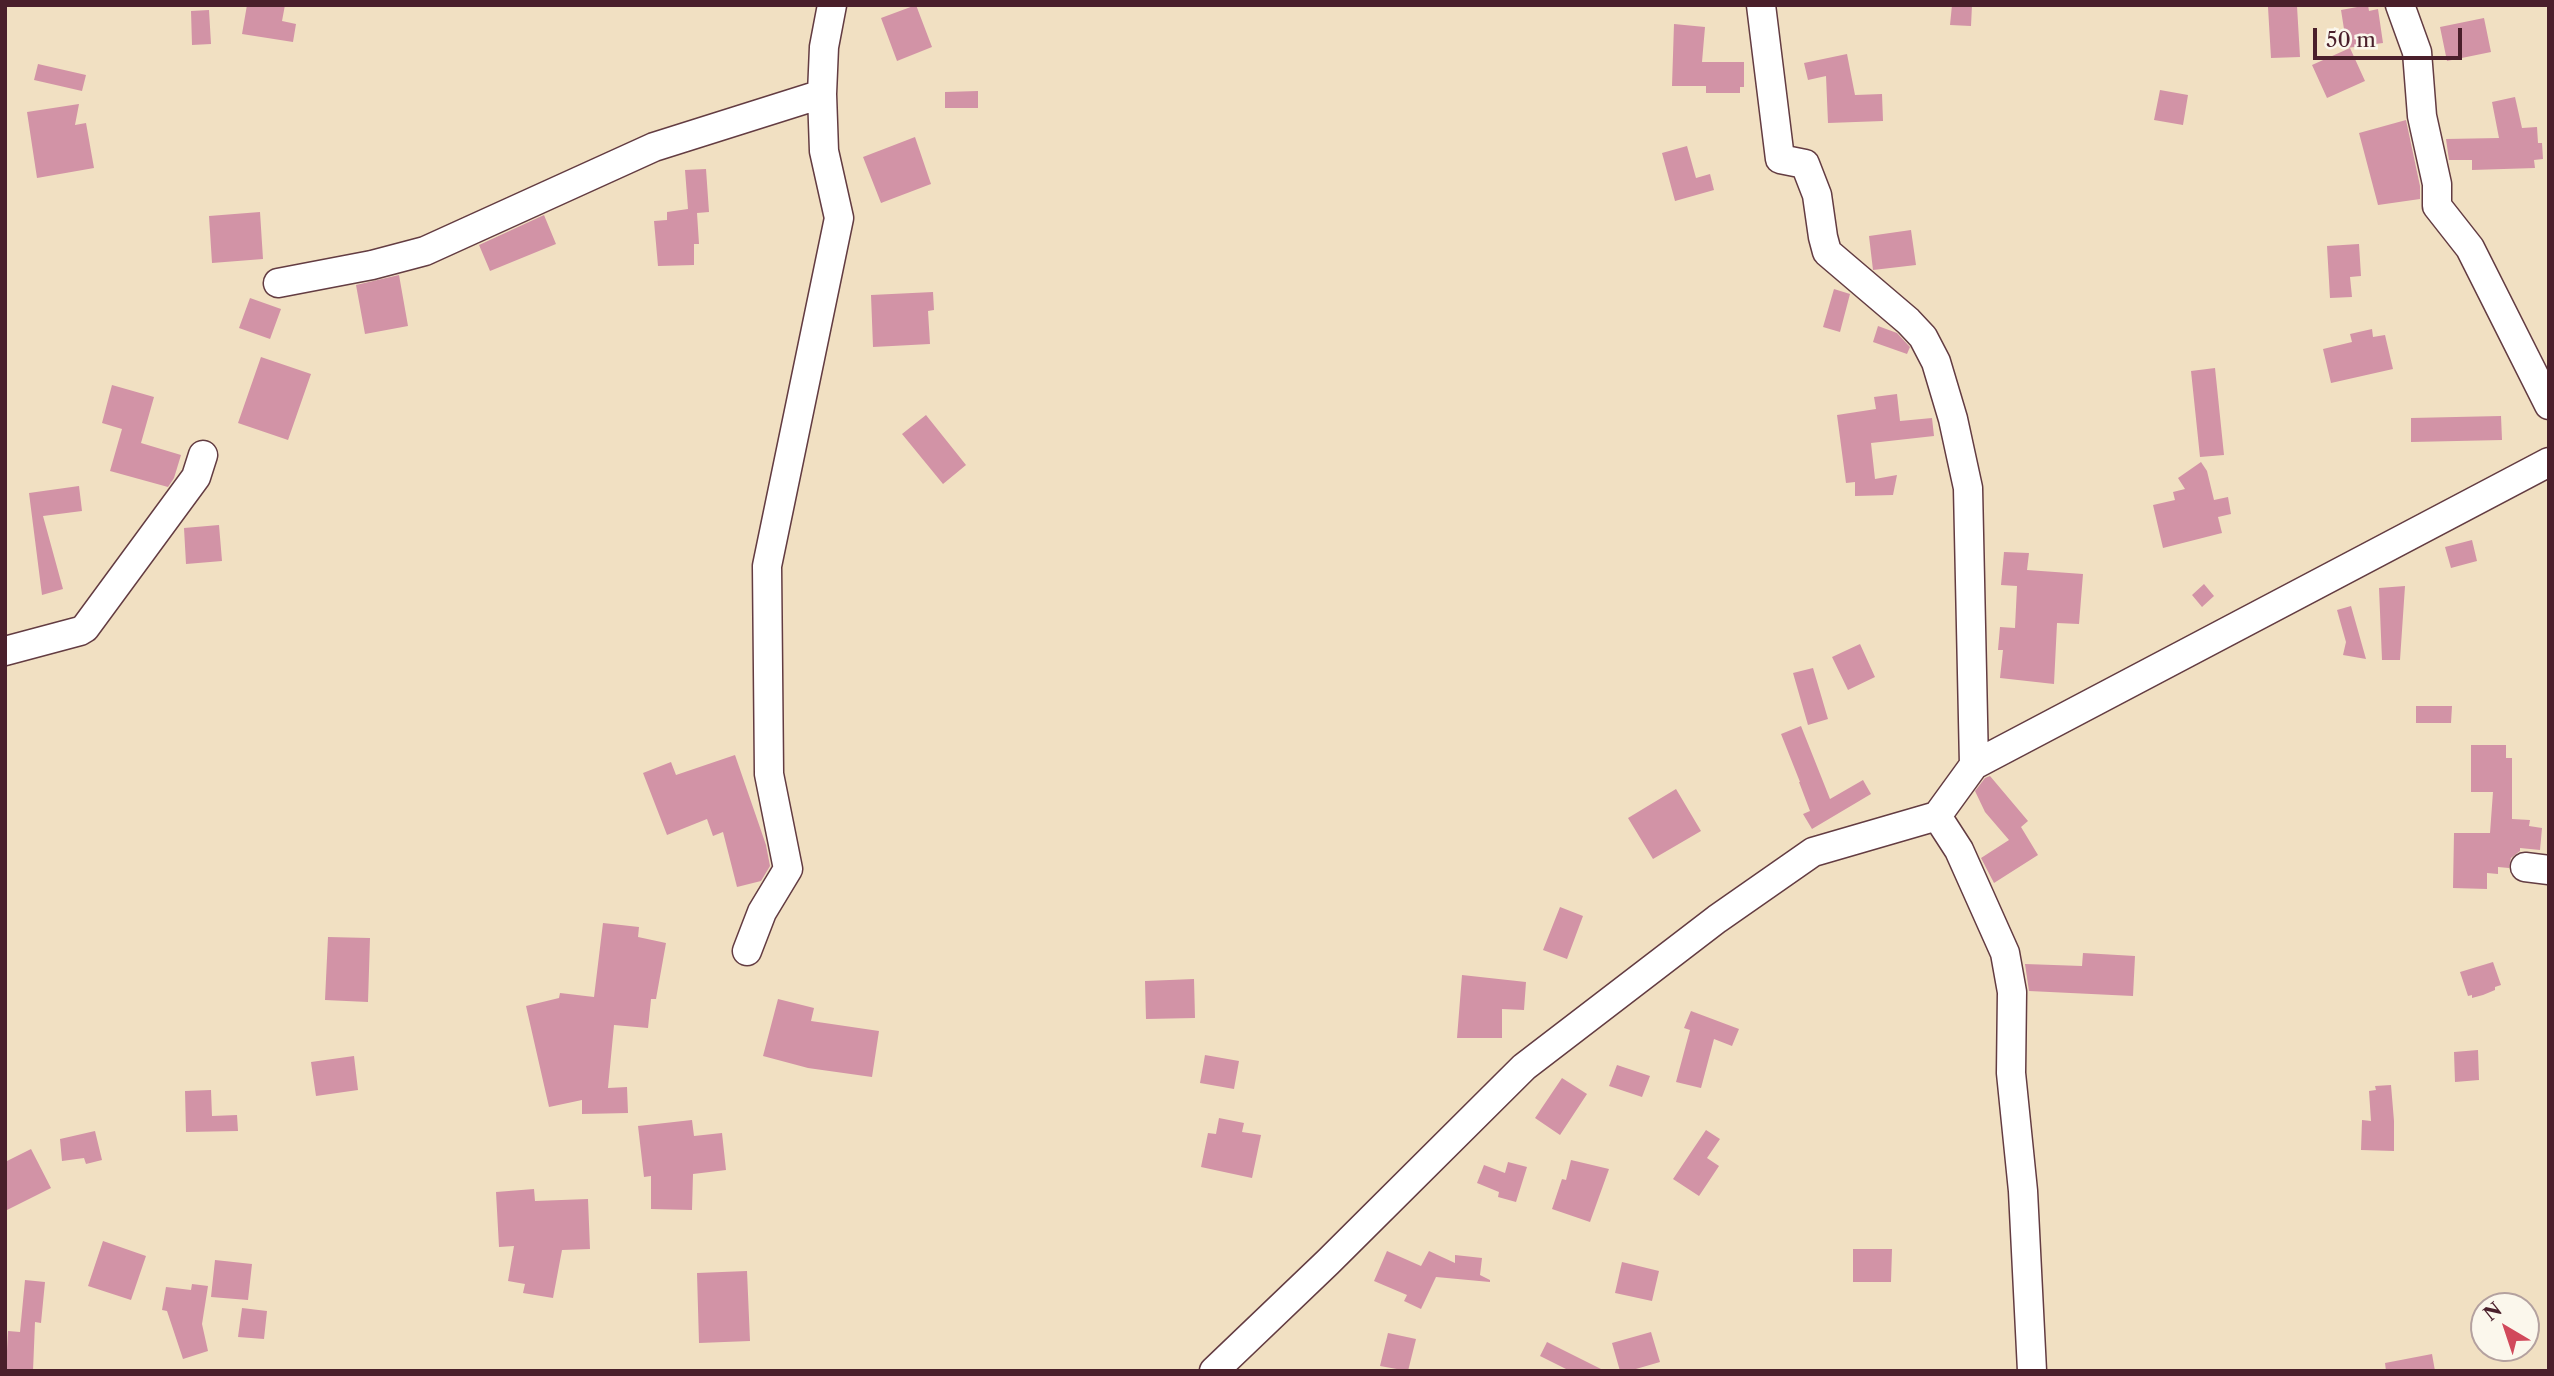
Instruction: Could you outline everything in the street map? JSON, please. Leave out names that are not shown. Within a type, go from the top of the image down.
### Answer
[{"type":"street","points":[[1761,5],[1780,159],[1804,164],[1817,195],[1827,252],[1923,337],[1936,362],[1953,419],[1968,488],[1973,765]]},
{"type":"street","points":[[2400,5],[2417,52],[2422,116],[2437,184],[2437,206],[2470,248],[2549,405]]},
{"type":"street","points":[[747,951],[762,912],[788,869],[769,774],[767,566],[839,218],[824,151],[822,94],[824,47],[836,6]]},
{"type":"street","points":[[278,283],[372,265],[425,251],[654,147],[822,94]]},
{"type":"street","points":[[5,651],[85,628],[196,477],[203,455]]},
{"type":"street","points":[[1214,1371],[1535,1059],[1717,919],[1813,852],[1937,816],[1973,765],[2549,462]]},
{"type":"street","points":[[1937,816],[1959,850],[1997,933],[2005,953],[2012,992],[2011,1073],[2023,1191],[2032,1371]]},
{"type":"building","points":[[247,5],[285,5],[282,21],[296,24],[293,42],[242,34]]},
{"type":"building","points":[[916,5],[932,47],[897,61],[881,18]]},
{"type":"building","points":[[1952,5],[1972,5],[1971,26],[1950,25]]},
{"type":"building","points":[[2368,5],[2369,11],[2378,9],[2383,43],[2347,48],[2341,10]]},
{"type":"building","points":[[2297,6],[2300,57],[2271,58],[2268,7]]},
{"type":"building","points":[[209,10],[211,44],[192,45],[191,11]]},
{"type":"building","points":[[2484,18],[2491,52],[2447,61],[2440,27]]},
{"type":"building","points":[[1674,24],[1705,27],[1702,62],[1744,62],[1744,87],[1740,87],[1740,93],[1706,93],[1706,86],[1672,86]]},
{"type":"building","points":[[2350,48],[2365,81],[2327,98],[2312,65]]},
{"type":"building","points":[[1847,54],[1855,95],[1882,94],[1883,121],[1828,123],[1826,76],[1808,80],[1804,63]]},
{"type":"building","points":[[38,64],[86,75],[82,91],[34,80]]},
{"type":"building","points":[[2160,90],[2188,95],[2183,125],[2154,120]]},
{"type":"building","points":[[978,91],[978,108],[945,108],[945,92]]},
{"type":"building","points":[[2515,97],[2522,128],[2537,127],[2538,143],[2542,143],[2543,159],[2534,160],[2535,168],[2472,170],[2472,160],[2449,160],[2446,139],[2499,138],[2492,102]]},
{"type":"building","points":[[79,104],[75,125],[86,123],[94,168],[37,178],[27,112]]},
{"type":"building","points":[[2406,120],[2420,186],[2420,199],[2378,205],[2359,133]]},
{"type":"building","points":[[915,137],[931,184],[881,203],[863,157]]},
{"type":"building","points":[[1687,146],[1696,178],[1710,174],[1714,190],[1675,201],[1662,153]]},
{"type":"building","points":[[706,169],[709,212],[697,213],[699,244],[694,244],[694,265],[658,266],[654,221],[667,220],[667,212],[688,209],[685,170]]},
{"type":"building","points":[[260,212],[263,259],[212,263],[209,216]]},
{"type":"building","points":[[544,215],[556,244],[490,271],[479,245]]},
{"type":"building","points":[[1911,230],[1916,265],[1873,270],[1869,236]]},
{"type":"building","points":[[2359,244],[2361,276],[2350,277],[2352,297],[2330,298],[2327,246]]},
{"type":"building","points":[[399,275],[408,326],[365,334],[356,285]]},
{"type":"building","points":[[1834,289],[1850,294],[1840,332],[1823,327]]},
{"type":"building","points":[[933,292],[934,310],[928,311],[930,344],[873,347],[871,295]]},
{"type":"building","points":[[250,298],[281,309],[270,339],[239,328]]},
{"type":"building","points":[[1878,326],[1897,333],[1910,347],[1907,354],[1873,342]]},
{"type":"building","points":[[2372,329],[2373,337],[2385,335],[2393,369],[2331,383],[2323,349],[2352,342],[2350,334]]},
{"type":"building","points":[[261,357],[311,374],[288,440],[238,423]]},
{"type":"building","points":[[2215,368],[2224,455],[2200,457],[2191,371]]},
{"type":"building","points":[[112,385],[154,397],[141,443],[181,455],[174,478],[168,487],[110,471],[122,429],[102,423]]},
{"type":"building","points":[[1897,394],[1900,421],[1932,418],[1934,436],[1871,443],[1875,479],[1897,475],[1893,495],[1855,496],[1855,482],[1846,483],[1837,415],[1876,409],[1874,397]]},
{"type":"building","points":[[926,415],[966,465],[943,484],[902,434]]},
{"type":"building","points":[[2501,416],[2502,440],[2411,442],[2411,418]]},
{"type":"building","points":[[2201,462],[2207,471],[2214,500],[2228,497],[2231,514],[2218,517],[2222,533],[2163,548],[2153,505],[2175,500],[2173,492],[2185,489],[2178,478]]},
{"type":"building","points":[[79,486],[82,511],[43,516],[63,589],[42,595],[29,493]]},
{"type":"building","points":[[219,525],[222,561],[186,564],[184,528]]},
{"type":"building","points":[[2472,540],[2477,561],[2451,568],[2445,547]]},
{"type":"building","points":[[2004,552],[2029,553],[2027,570],[2083,574],[2079,624],[2057,623],[2054,684],[2000,678],[2003,650],[1998,650],[2000,627],[2015,628],[2017,586],[2001,585]]},
{"type":"building","points":[[2204,584],[2214,596],[2202,607],[2192,595]]},
{"type":"building","points":[[2405,586],[2400,660],[2382,660],[2379,588]]},
{"type":"building","points":[[2351,606],[2366,659],[2343,655],[2346,642],[2337,610]]},
{"type":"building","points":[[1860,644],[1875,677],[1848,690],[1832,657]]},
{"type":"building","points":[[1813,668],[1828,719],[1808,725],[1793,673]]},
{"type":"building","points":[[2416,706],[2452,706],[2451,723],[2416,723]]},
{"type":"building","points":[[1801,726],[1830,799],[1863,780],[1871,794],[1812,829],[1803,814],[1810,811],[1781,734]]},
{"type":"building","points":[[2471,745],[2506,745],[2506,758],[2512,758],[2512,819],[2530,820],[2529,826],[2542,828],[2540,850],[2520,848],[2511,858],[2509,868],[2498,867],[2498,874],[2487,873],[2487,889],[2453,888],[2454,833],[2490,833],[2493,792],[2471,792]]},
{"type":"building","points":[[735,755],[766,845],[770,866],[761,881],[737,887],[723,832],[713,836],[707,819],[667,835],[643,773],[671,762],[676,775]]},
{"type":"building","points":[[1990,776],[2028,821],[2021,827],[2038,855],[1994,883],[1981,858],[2009,840],[1985,812],[1975,791],[1985,778]]},
{"type":"building","points":[[1676,789],[1701,831],[1653,859],[1628,818]]},
{"type":"building","points":[[1560,907],[1583,916],[1567,959],[1543,950]]},
{"type":"building","points":[[603,923],[639,927],[638,937],[666,943],[656,999],[651,999],[648,1028],[614,1025],[608,1088],[627,1087],[628,1113],[582,1114],[582,1100],[549,1107],[526,1006],[559,998],[560,993],[594,997]]},
{"type":"building","points":[[328,937],[370,938],[368,1002],[325,1000]]},
{"type":"building","points":[[2083,953],[2135,956],[2133,996],[2029,991],[2025,964],[2082,966]]},
{"type":"building","points":[[2493,962],[2501,985],[2483,995],[2472,998],[2472,995],[2468,996],[2460,972]]},
{"type":"building","points":[[1462,975],[1526,982],[1524,1010],[1502,1009],[1502,1038],[1457,1038]]},
{"type":"building","points":[[1194,979],[1195,1018],[1146,1019],[1145,981]]},
{"type":"building","points":[[778,999],[814,1008],[811,1021],[879,1031],[872,1077],[808,1068],[763,1056]]},
{"type":"building","points":[[1691,1011],[1739,1029],[1732,1046],[1714,1039],[1701,1088],[1676,1082],[1690,1030],[1684,1028]]},
{"type":"building","points":[[2478,1050],[2479,1080],[2455,1082],[2454,1052]]},
{"type":"building","points":[[1205,1055],[1239,1061],[1234,1089],[1200,1083]]},
{"type":"building","points":[[354,1056],[358,1090],[316,1096],[311,1062]]},
{"type":"building","points":[[1617,1065],[1650,1076],[1642,1097],[1609,1086]]},
{"type":"building","points":[[1562,1078],[1587,1094],[1560,1135],[1535,1118]]},
{"type":"building","points":[[2391,1085],[2394,1151],[2361,1150],[2362,1120],[2371,1121],[2369,1091],[2376,1090],[2375,1086]]},
{"type":"building","points":[[211,1090],[212,1116],[237,1115],[238,1131],[186,1132],[185,1091]]},
{"type":"building","points":[[1219,1118],[1244,1123],[1242,1132],[1261,1135],[1252,1178],[1201,1167],[1208,1133],[1216,1134]]},
{"type":"building","points":[[692,1120],[694,1136],[722,1133],[726,1170],[693,1174],[692,1210],[651,1209],[651,1176],[644,1177],[638,1126]]},
{"type":"building","points":[[1706,1130],[1720,1139],[1707,1158],[1719,1166],[1699,1196],[1673,1179]]},
{"type":"building","points":[[95,1131],[102,1160],[86,1164],[84,1158],[62,1161],[60,1139]]},
{"type":"building","points":[[31,1149],[51,1188],[5,1211],[5,1162]]},
{"type":"building","points":[[1571,1160],[1609,1169],[1590,1222],[1552,1209],[1562,1179],[1566,1180]]},
{"type":"building","points":[[1508,1162],[1527,1167],[1516,1202],[1498,1197],[1499,1192],[1477,1183],[1484,1165],[1505,1173]]},
{"type":"building","points":[[534,1189],[535,1201],[588,1199],[590,1249],[562,1250],[553,1298],[523,1293],[525,1284],[508,1281],[514,1246],[499,1247],[496,1192]]},
{"type":"building","points":[[103,1241],[146,1256],[131,1300],[88,1286]]},
{"type":"building","points":[[1853,1249],[1892,1249],[1891,1282],[1853,1282]]},
{"type":"building","points":[[1387,1251],[1421,1266],[1429,1251],[1455,1263],[1455,1255],[1482,1258],[1480,1275],[1490,1282],[1436,1277],[1421,1309],[1404,1301],[1407,1295],[1374,1281]]},
{"type":"building","points":[[215,1260],[252,1264],[248,1300],[211,1297]]},
{"type":"building","points":[[1622,1262],[1659,1271],[1652,1301],[1615,1293]]},
{"type":"building","points":[[747,1271],[750,1341],[699,1343],[697,1273]]},
{"type":"building","points":[[25,1280],[45,1282],[41,1323],[35,1322],[33,1371],[6,1371],[8,1331],[20,1332]]},
{"type":"building","points":[[192,1284],[208,1286],[202,1324],[208,1351],[183,1359],[167,1311],[162,1310],[166,1287],[191,1290]]},
{"type":"building","points":[[242,1308],[267,1311],[264,1339],[238,1337]]},
{"type":"building","points":[[1651,1332],[1660,1362],[1620,1371],[1612,1343]]},
{"type":"building","points":[[1388,1333],[1416,1339],[1408,1371],[1380,1366]]},
{"type":"building","points":[[1547,1342],[1605,1371],[1570,1371],[1540,1356]]},
{"type":"building","points":[[2432,1354],[2435,1371],[2386,1371],[2385,1363]]}]
